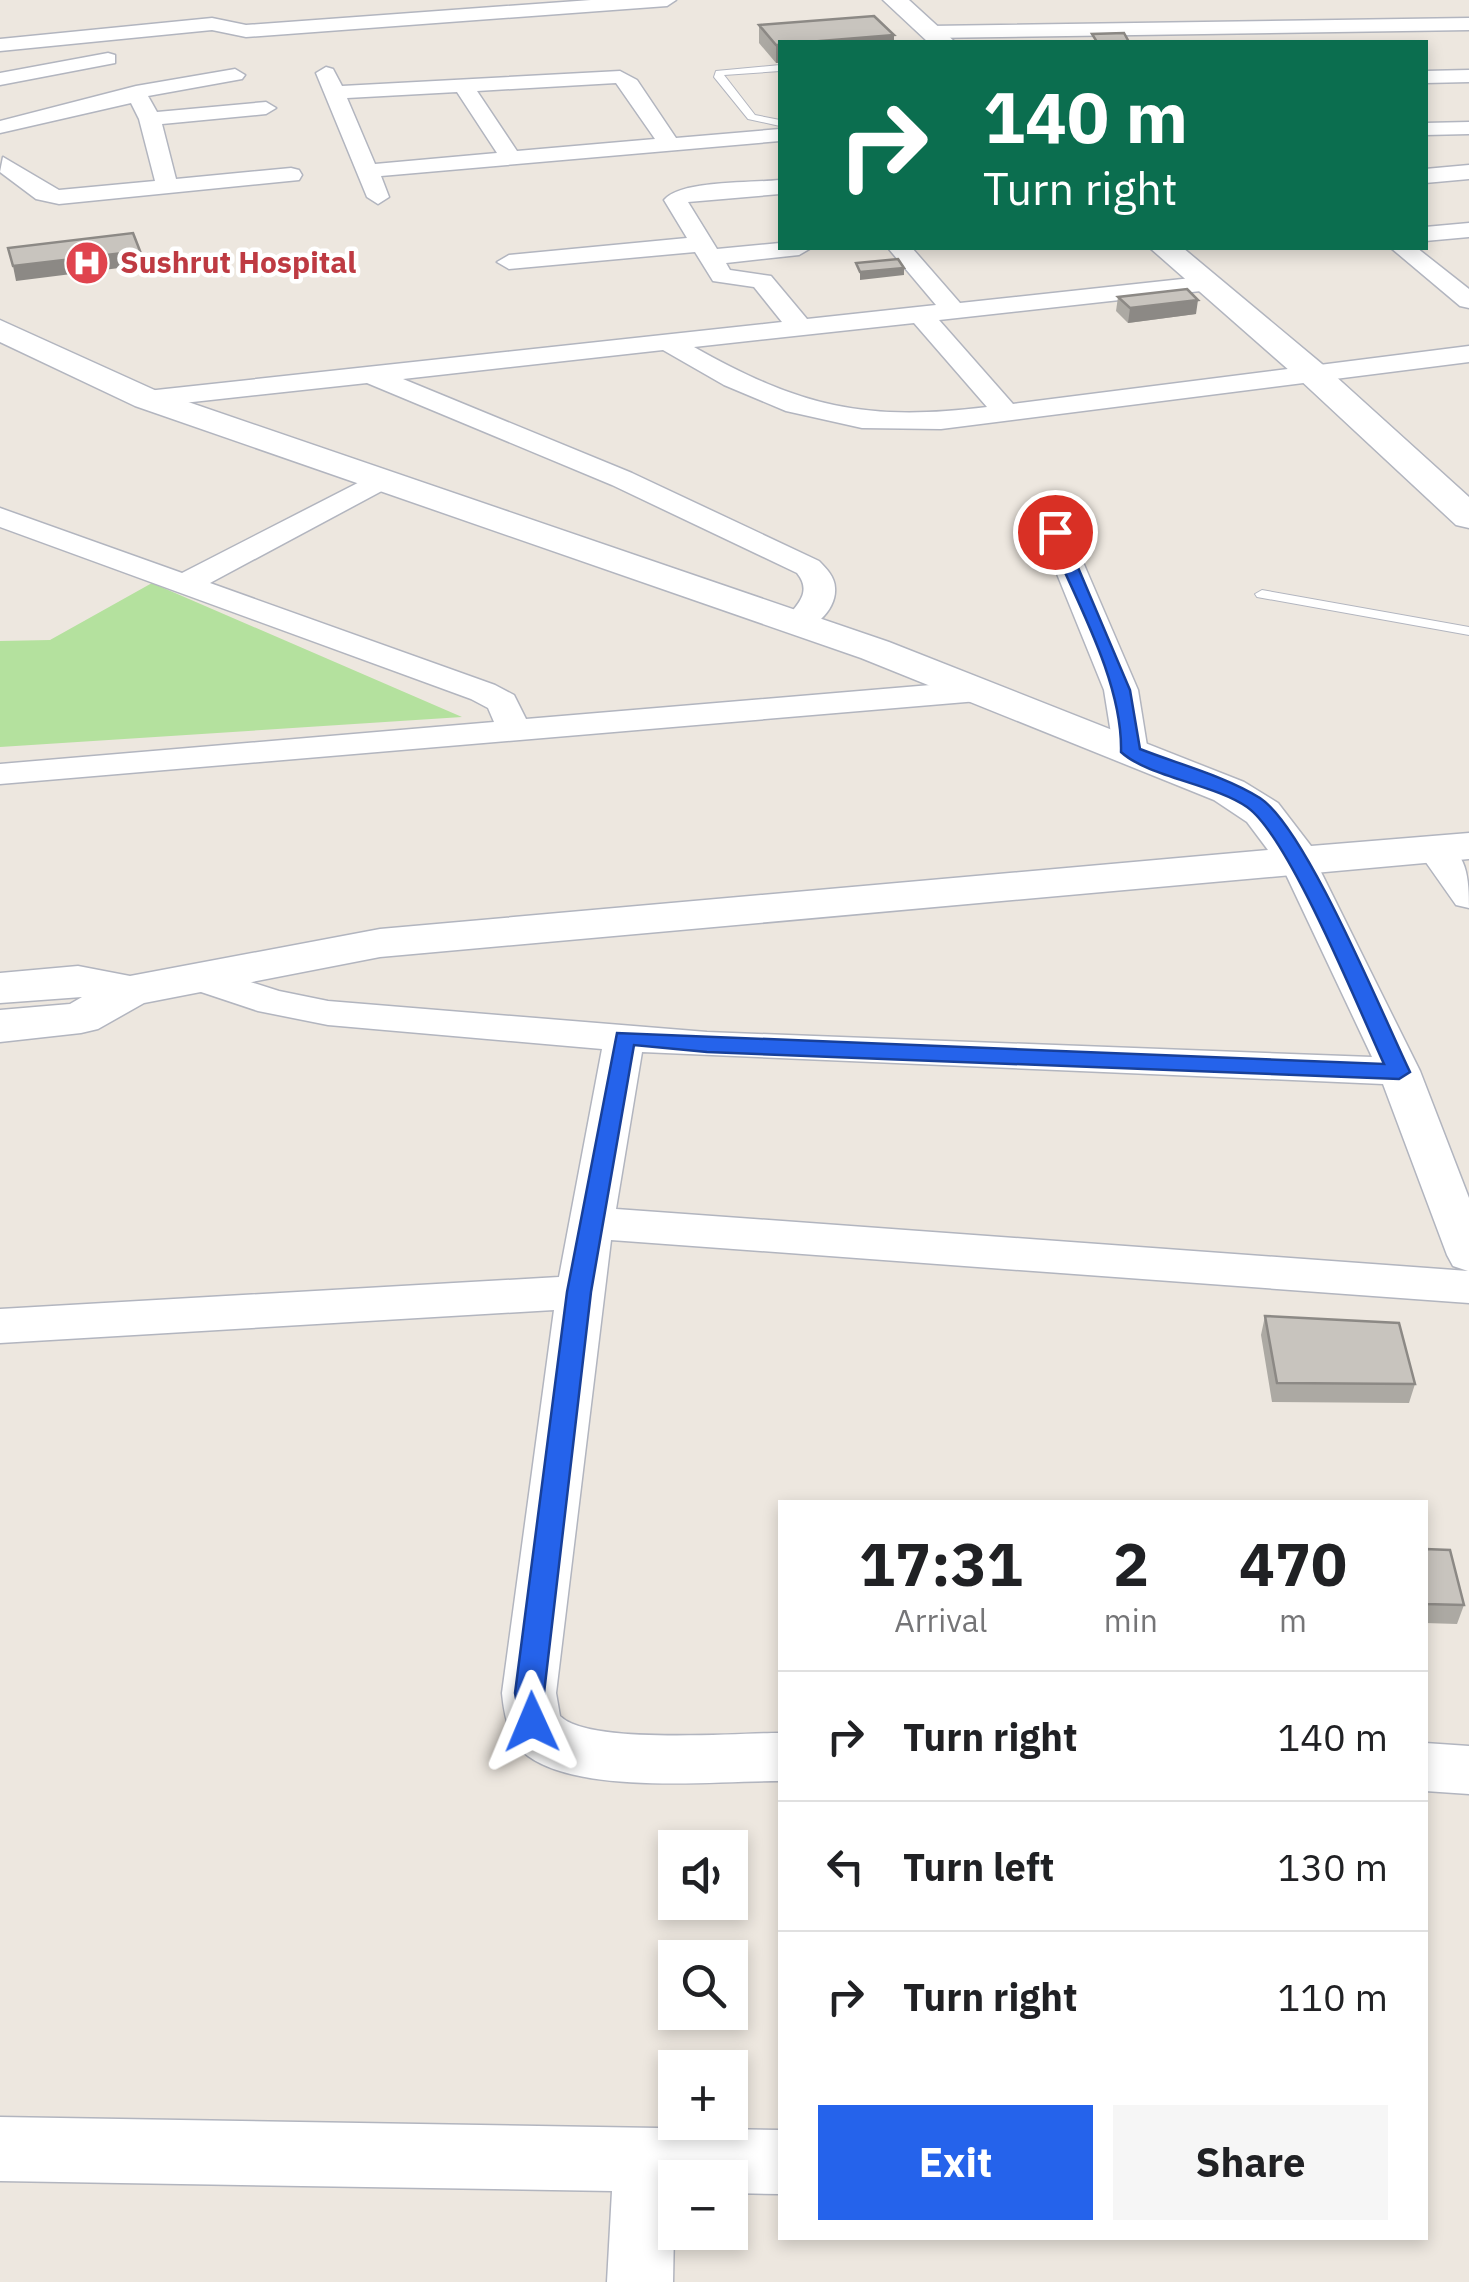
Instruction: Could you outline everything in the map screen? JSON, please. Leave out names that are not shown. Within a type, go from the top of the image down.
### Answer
[{"type":"main road","points":[[894,0],[946,37]]},
{"type":"main road","points":[[915,0],[946,37]]},
{"type":"main road","points":[[1170,250],[1469,517]]},
{"type":"street","points":[[0,45],[212,24],[246,31],[450,8],[667,0]]},
{"type":"street","points":[[561,4],[575,31]]},
{"type":"street","points":[[1310,8],[1359,40]]},
{"type":"street","points":[[1104,9],[1144,40]]},
{"type":"street","points":[[946,37],[1127,26],[1469,24]]},
{"type":"street","points":[[0,79],[108,59]]},
{"type":"street","points":[[167,186],[150,119],[137,95],[139,89],[234,75]]},
{"type":"street","points":[[1428,76],[1469,76]]},
{"type":"street","points":[[379,198],[330,83],[463,85],[620,77],[630,84],[669,144]]},
{"type":"street","points":[[463,85],[510,158]]},
{"type":"street","points":[[0,126],[137,95]]},
{"type":"street","points":[[150,119],[266,108]]},
{"type":"street","points":[[1428,128],[1469,128]]},
{"type":"street","points":[[367,170],[778,135]]},
{"type":"street","points":[[3,164],[50,196],[291,175]]},
{"type":"street","points":[[1428,176],[1469,172]]},
{"type":"street","points":[[778,187],[676,197],[726,279],[762,281],[799,326]]},
{"type":"street","points":[[1428,234],[1469,230]]},
{"type":"street","points":[[510,262],[778,248]]},
{"type":"street","points":[[902,250],[953,310]]},
{"type":"street","points":[[1405,250],[1464,293]]},
{"type":"street","points":[[148,399],[1210,283]]},
{"type":"street","points":[[920,314],[1006,412]]},
{"type":"street","points":[[0,329],[33,348],[148,399],[798,624],[978,691],[1253,802],[1272,818],[1299,864],[1399,1072],[1469,1255]]},
{"type":"street","points":[[665,341],[725,376],[828,418],[902,424],[1469,354]]},
{"type":"street","points":[[368,374],[622,478],[808,567],[819,577],[822,589],[817,602],[798,624]]},
{"type":"street","points":[[188,582],[383,478]]},
{"type":"street","points":[[0,517],[484,692],[502,702],[515,733]]},
{"type":"street","points":[[1055,532],[1122,690],[1131,732],[1130,752]]},
{"type":"street","points":[[0,774],[978,691]]},
{"type":"street","points":[[0,1026],[81,1018],[130,991],[380,942],[1453,849],[1469,897]]},
{"type":"street","points":[[200,978],[272,1002],[328,1013],[707,1045],[1399,1072]]},
{"type":"street","points":[[0,988],[78,981],[130,991]]},
{"type":"street","points":[[624,1038],[579,1292],[530,1693],[532,1722],[547,1740],[578,1751],[778,1757]]},
{"type":"street","points":[[591,1223],[1469,1287]]},
{"type":"street","points":[[0,1326],[579,1292]]},
{"type":"street","points":[[1428,1767],[1469,1770]]},
{"type":"street","points":[[0,2149],[778,2162]]},
{"type":"street","points":[[640,2282],[646,2159]]},
{"type":"lane","points":[[778,68],[728,71],[719,73],[719,77],[752,116],[778,122]]},
{"type":"lane","points":[[1262,594],[1469,631]]},
{"type":"green space","points":[[152,583],[462,717],[0,747],[0,641],[50,640]]},
{"type":"building","points":[[874,16],[894,35],[778,40],[776,45],[759,25]]},
{"type":"building","points":[[1124,33],[1128,40],[1096,40],[1092,34]]},
{"type":"building","points":[[133,233],[140,251],[13,266],[8,248]]},
{"type":"building","points":[[898,259],[904,268],[860,272],[856,263]]},
{"type":"building","points":[[1187,289],[1198,300],[1130,308],[1118,297]]},
{"type":"building","points":[[1265,1316],[1399,1323],[1415,1384],[1277,1383]]},
{"type":"building","points":[[1428,1549],[1450,1550],[1464,1605],[1428,1604]]},
{"type":"place","name":"Sushrut Hospital","points":[[87,263]]},
{"type":"route","points":[[532,1722],[530,1693],[579,1292],[624,1038],[707,1045],[1399,1072],[1299,864],[1272,818],[1253,802],[1228,790],[1130,752],[1131,732],[1122,690],[1055,532]]}]
